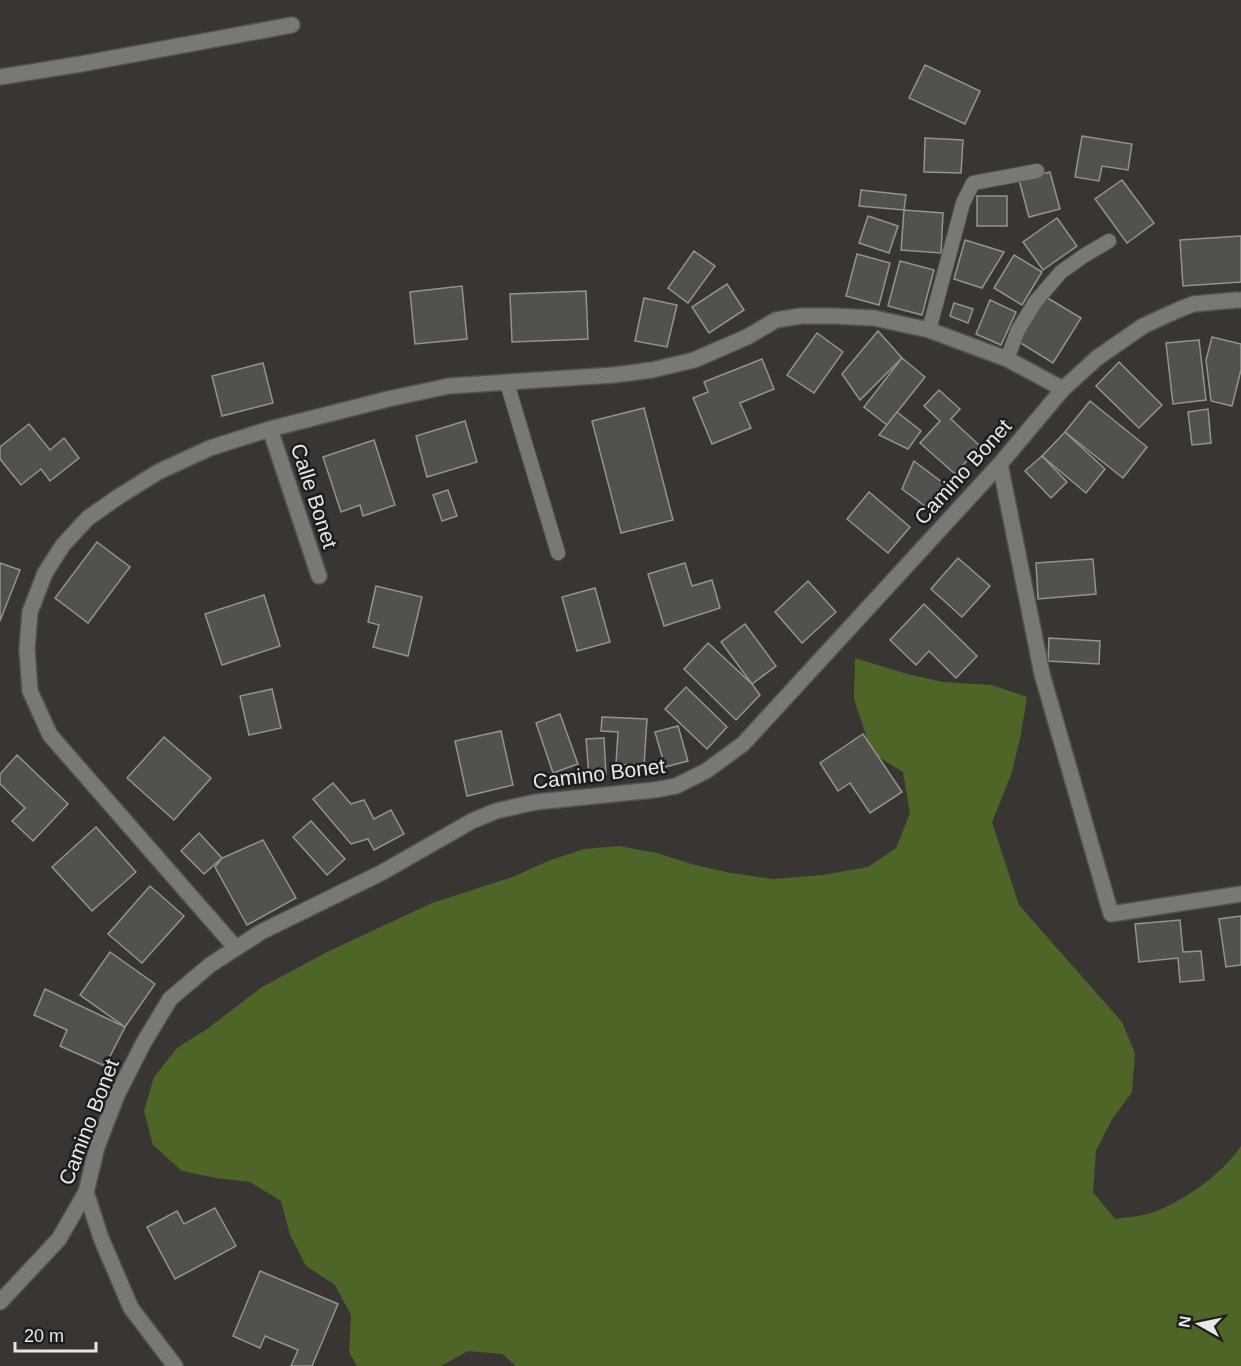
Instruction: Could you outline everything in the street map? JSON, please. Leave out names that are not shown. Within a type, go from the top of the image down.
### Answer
[{"type":"street","points":[[0,77],[292,25]]},
{"type":"street","name":"Camino Bonet","points":[[0,1302],[59,1239],[86,1192],[97,1147],[117,1095],[144,1042],[170,999],[210,965],[261,932],[381,873],[472,820],[496,811],[536,802],[676,786],[706,771],[743,744],[1000,464],[1064,389],[1097,358],[1143,326],[1193,304],[1241,300]]},
{"type":"street","points":[[235,948],[51,735],[30,691],[27,649],[30,612],[45,573],[63,545],[88,518],[158,472],[210,448],[270,429],[448,386],[614,375],[652,370],[694,360],[747,337],[776,320],[801,316],[874,318],[929,330],[1007,358],[1064,389]]},
{"type":"street","name":"Calle Bonet","points":[[270,429],[319,576]]},
{"type":"street","points":[[1000,464],[1042,674],[1111,914],[1241,894]]},
{"type":"street","points":[[86,1192],[101,1238],[131,1308],[175,1366]]},
{"type":"lane","points":[[929,330],[963,203],[973,183],[1037,171]]},
{"type":"lane","points":[[1007,358],[1018,330],[1036,301],[1061,272],[1109,241]]},
{"type":"lane","points":[[507,382],[558,553]]},
{"type":"green space","points":[[855,658],[907,674],[943,682],[992,685],[1027,697],[1011,775],[992,822],[1019,905],[1122,1022],[1135,1053],[1132,1092],[1111,1121],[1096,1151],[1093,1192],[1115,1219],[1147,1214],[1172,1204],[1199,1187],[1224,1167],[1241,1146],[1241,1366],[516,1366],[502,1354],[468,1351],[441,1366],[357,1366],[349,1352],[351,1315],[335,1285],[306,1266],[290,1235],[281,1201],[250,1182],[182,1171],[153,1145],[144,1111],[154,1077],[177,1048],[207,1029],[262,987],[327,952],[432,903],[515,876],[548,861],[584,849],[619,846],[657,853],[731,873],[773,879],[823,875],[868,867],[896,848],[910,813],[903,772],[872,753],[854,699]]},
{"type":"building","points":[[925,65],[980,91],[965,124],[909,98]]},
{"type":"building","points":[[1082,136],[1132,144],[1128,170],[1102,166],[1099,181],[1075,177]]},
{"type":"building","points":[[925,138],[963,140],[961,173],[924,172]]},
{"type":"building","points":[[1050,172],[1060,209],[1029,217],[1019,180]]},
{"type":"building","points":[[1122,180],[1154,223],[1127,243],[1095,199]]},
{"type":"building","points":[[861,190],[906,195],[904,210],[859,206]]},
{"type":"building","points":[[977,196],[1007,196],[1007,226],[977,226]]},
{"type":"building","points":[[904,210],[943,213],[941,253],[901,250]]},
{"type":"building","points":[[868,216],[898,226],[889,253],[859,243]]},
{"type":"building","points":[[1057,218],[1077,246],[1043,270],[1023,242]]},
{"type":"building","points":[[1241,236],[1241,282],[1183,286],[1180,240]]},
{"type":"building","points":[[965,240],[1004,252],[982,288],[954,279]]},
{"type":"building","points":[[694,251],[715,266],[688,303],[668,288]]},
{"type":"building","points":[[857,254],[890,263],[879,305],[846,296]]},
{"type":"building","points":[[1014,255],[1042,272],[1022,305],[994,288]]},
{"type":"building","points":[[900,261],[934,270],[922,315],[888,306]]},
{"type":"building","points":[[727,284],[744,310],[709,333],[692,307]]},
{"type":"building","points":[[462,286],[467,339],[415,344],[410,292]]},
{"type":"building","points":[[586,291],[588,339],[512,342],[510,294]]},
{"type":"building","points":[[1046,297],[1081,318],[1053,363],[1019,342]]},
{"type":"building","points":[[644,298],[677,305],[667,347],[635,341]]},
{"type":"building","points":[[990,300],[1016,312],[1001,345],[976,334]]},
{"type":"building","points":[[954,303],[973,309],[968,323],[950,316]]},
{"type":"building","points":[[878,331],[902,358],[860,400],[842,374]]},
{"type":"building","points":[[817,333],[843,352],[814,393],[787,375]]},
{"type":"building","points":[[1212,337],[1241,344],[1241,370],[1232,406],[1211,401],[1206,360]]},
{"type":"building","points":[[1199,340],[1206,400],[1173,404],[1166,343]]},
{"type":"building","points":[[902,358],[925,377],[887,425],[864,407]]},
{"type":"building","points":[[762,359],[774,389],[740,403],[751,428],[712,444],[693,398],[708,392],[704,382]]},
{"type":"building","points":[[1119,362],[1162,405],[1139,428],[1096,386]]},
{"type":"building","points":[[263,363],[273,403],[222,416],[212,376]]},
{"type":"building","points":[[939,390],[960,409],[951,419],[980,446],[955,474],[920,443],[940,421],[924,406]]},
{"type":"building","points":[[1090,401],[1147,447],[1123,478],[1065,432]]},
{"type":"building","points":[[644,408],[673,520],[621,533],[592,421]]},
{"type":"building","points":[[1208,409],[1211,443],[1192,445],[1188,412]]},
{"type":"building","points":[[897,412],[921,431],[908,449],[879,435]]},
{"type":"building","points":[[465,421],[477,462],[427,477],[416,436]]},
{"type":"building","points":[[29,424],[50,450],[64,438],[79,458],[50,481],[41,469],[21,485],[0,459],[0,447]]},
{"type":"building","points":[[1065,432],[1105,469],[1086,493],[1042,456]]},
{"type":"building","points":[[374,440],[395,505],[363,516],[360,505],[341,512],[323,457]]},
{"type":"building","points":[[1042,456],[1067,482],[1051,498],[1025,471]]},
{"type":"building","points":[[914,461],[947,486],[929,509],[902,489]]},
{"type":"building","points":[[448,490],[457,516],[442,521],[433,495]]},
{"type":"building","points":[[869,492],[910,527],[888,553],[847,519]]},
{"type":"building","points":[[97,542],[130,567],[88,623],[55,598]]},
{"type":"building","points":[[958,558],[990,586],[962,617],[931,589]]},
{"type":"building","points":[[1093,559],[1096,594],[1038,599],[1036,563]]},
{"type":"building","points":[[0,563],[20,570],[0,621]]},
{"type":"building","points":[[685,563],[692,586],[712,580],[720,608],[664,626],[648,574]]},
{"type":"building","points":[[808,581],[836,612],[802,643],[775,612]]},
{"type":"building","points":[[376,586],[422,597],[408,656],[373,647],[379,625],[368,622]]},
{"type":"building","points":[[595,588],[610,642],[577,651],[562,597]]},
{"type":"building","points":[[264,595],[280,646],[222,665],[205,614]]},
{"type":"building","points":[[924,604],[977,656],[956,678],[929,651],[916,665],[890,640]]},
{"type":"building","points":[[745,624],[776,666],[752,684],[721,642]]},
{"type":"building","points":[[1049,638],[1100,641],[1099,664],[1048,661]]},
{"type":"building","points":[[708,643],[752,684],[760,695],[736,720],[684,669]]},
{"type":"building","points":[[686,687],[727,727],[707,749],[665,709]]},
{"type":"building","points":[[272,689],[281,728],[249,735],[240,696]]},
{"type":"building","points":[[560,714],[578,764],[553,773],[536,723]]},
{"type":"building","points":[[602,717],[647,719],[644,766],[616,764],[618,732],[601,731]]},
{"type":"building","points":[[678,726],[688,761],[665,767],[655,732]]},
{"type":"building","points":[[501,731],[513,785],[467,796],[455,741]]},
{"type":"building","points":[[863,734],[902,792],[870,813],[850,783],[838,791],[820,763]]},
{"type":"building","points":[[164,737],[211,778],[174,820],[127,778]]},
{"type":"building","points":[[604,738],[606,775],[589,776],[586,739]]},
{"type":"building","points":[[17,755],[68,804],[33,841],[12,821],[25,808],[0,784],[0,774]]},
{"type":"building","points":[[333,783],[351,804],[364,800],[374,819],[391,810],[404,834],[374,850],[368,839],[351,844],[313,799]]},
{"type":"building","points":[[311,821],[345,859],[327,875],[293,837]]},
{"type":"building","points":[[96,827],[136,872],[92,911],[52,867]]},
{"type":"building","points":[[199,833],[222,858],[204,874],[181,851]]},
{"type":"building","points":[[263,840],[296,898],[247,925],[215,867],[222,858]]},
{"type":"building","points":[[150,886],[184,916],[142,963],[108,934]]},
{"type":"building","points":[[1241,916],[1241,965],[1226,967],[1219,919]]},
{"type":"building","points":[[1180,920],[1183,952],[1201,951],[1204,980],[1180,982],[1178,958],[1139,962],[1135,924]]},
{"type":"building","points":[[110,952],[155,984],[125,1027],[80,995]]},
{"type":"building","points":[[45,989],[125,1027],[105,1066],[60,1046],[67,1030],[34,1015]]},
{"type":"building","points":[[215,1208],[236,1246],[175,1279],[147,1227],[177,1211],[184,1224]]},
{"type":"building","points":[[260,1271],[338,1304],[312,1366],[291,1366],[298,1350],[265,1336],[260,1348],[233,1336]]}]
